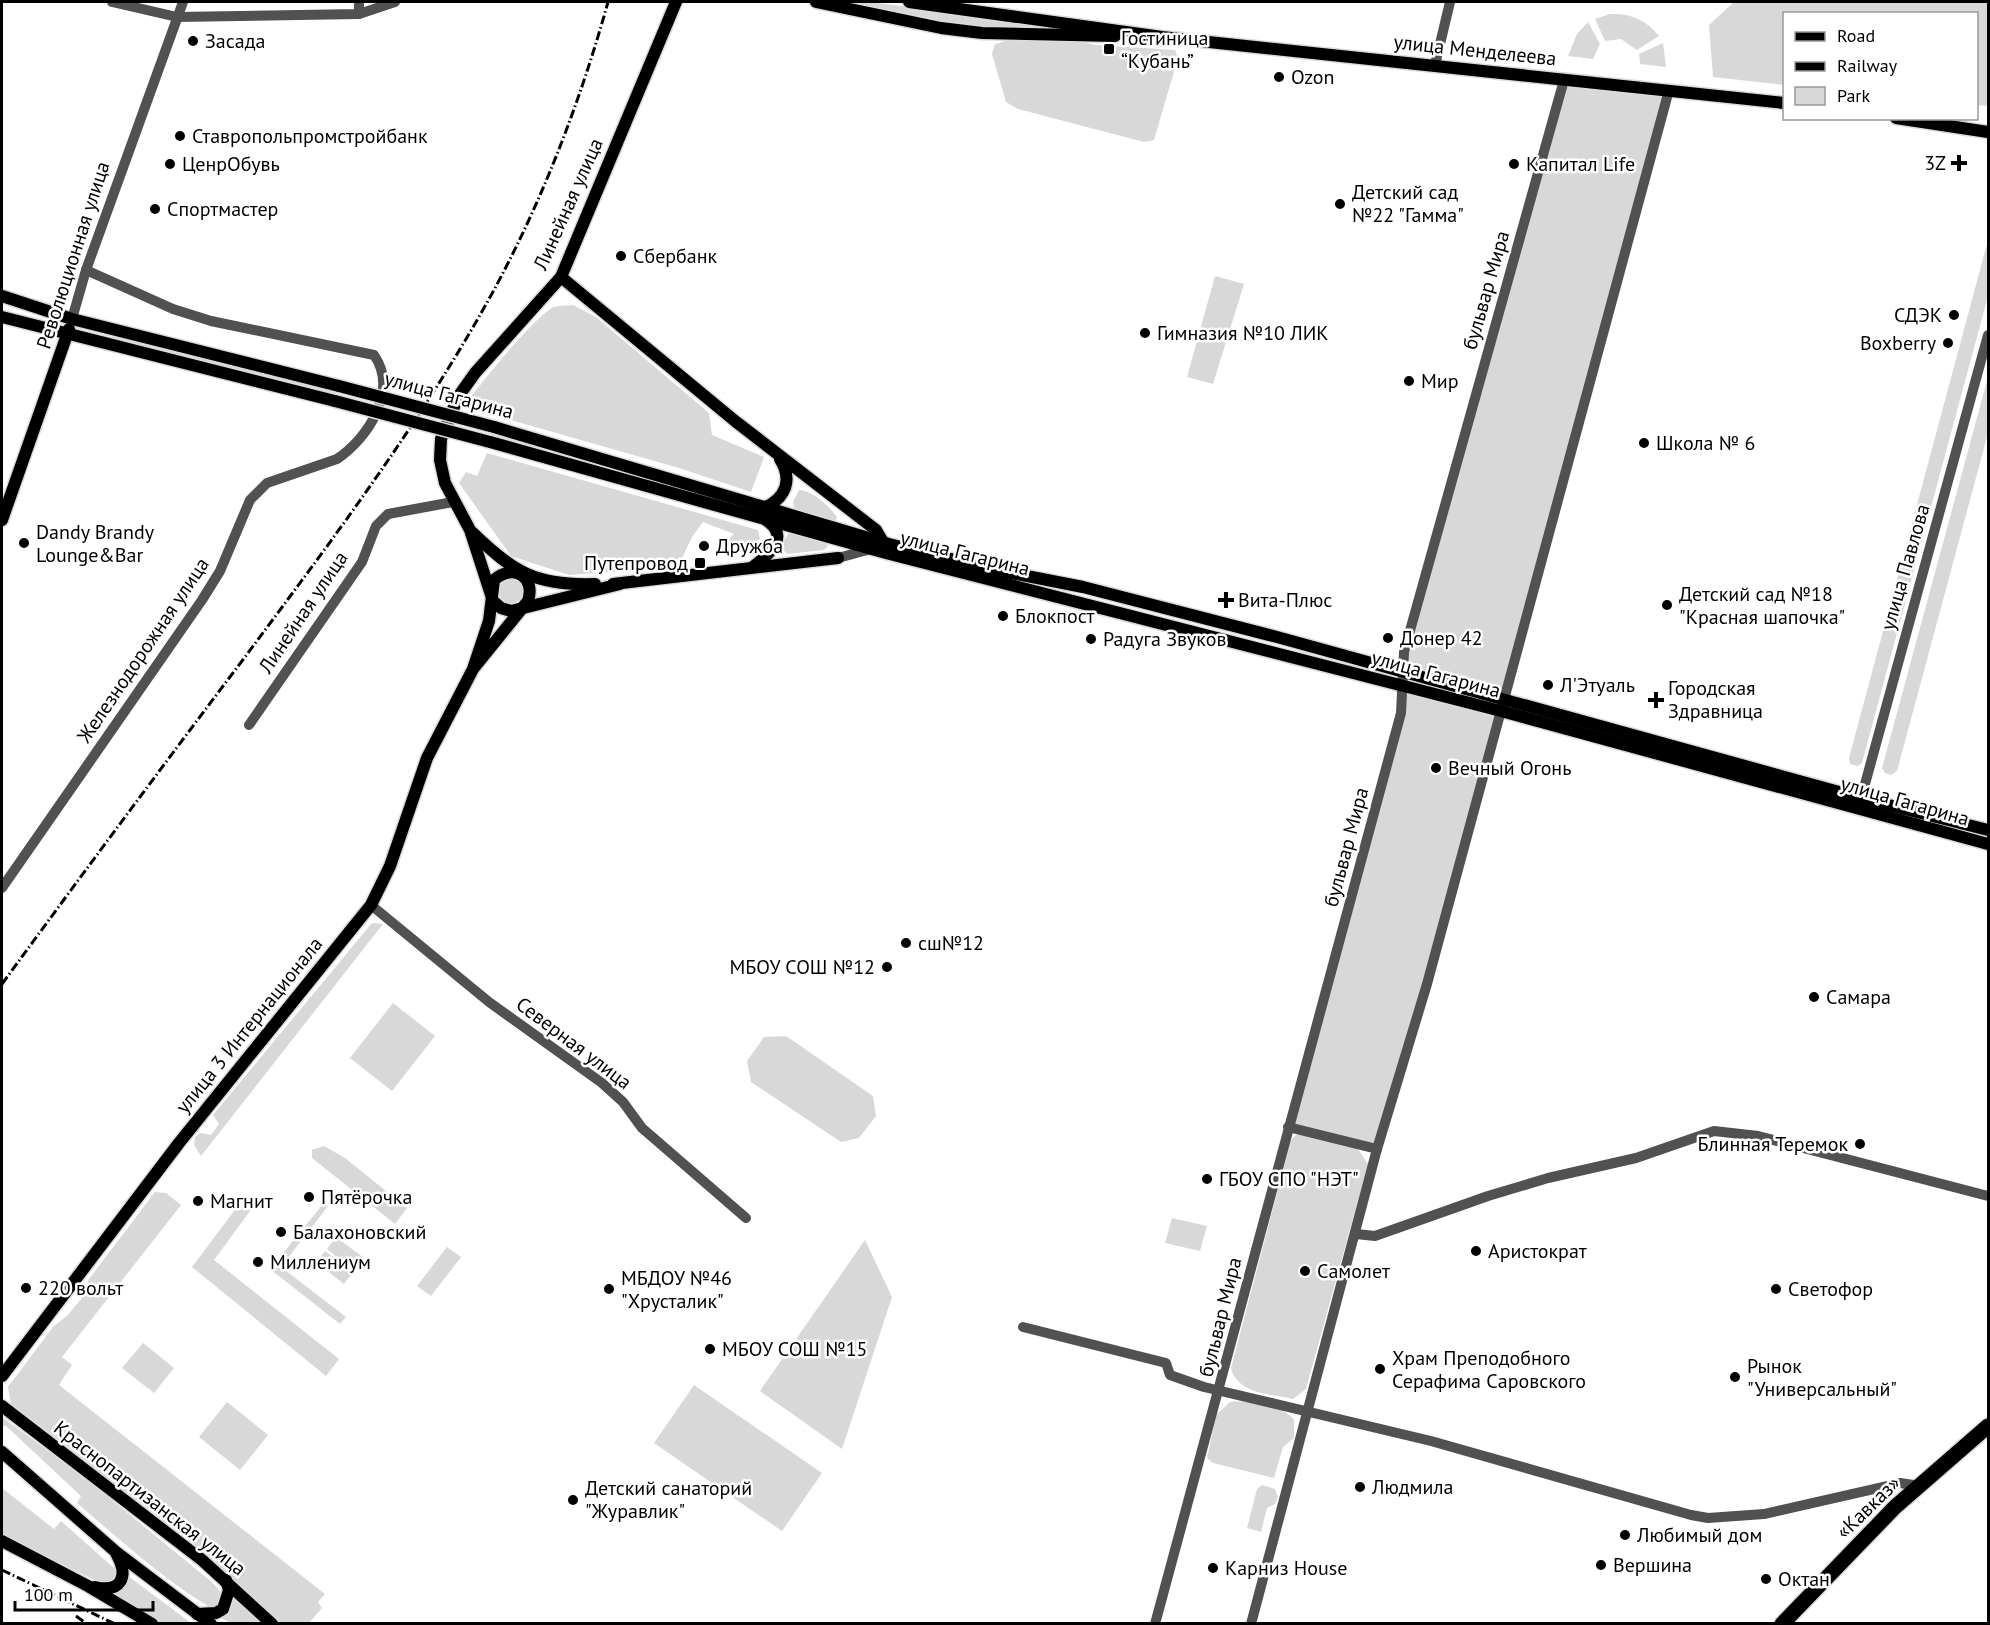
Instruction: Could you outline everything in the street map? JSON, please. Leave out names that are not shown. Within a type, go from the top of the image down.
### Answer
[{"type":"highway","name":"«Кавказ»","points":[[1782,1623],[1895,1507],[1989,1426]]},
{"type":"main road","name":"Линейная улица","points":[[491,590],[470,530],[453,502],[440,460],[441,439],[458,397],[495,348],[561,277],[676,2]]},
{"type":"main road","name":"улица Менделеева","points":[[816,2],[941,28],[982,33],[1162,37]]},
{"type":"main road","name":"улица Менделеева","points":[[909,2],[1162,37],[1783,103]]},
{"type":"main road","points":[[1909,120],[1989,132]]},
{"type":"main road","name":"улица Гагарина","points":[[561,277],[778,455],[876,530],[883,542]]},
{"type":"main road","name":"улица Гагарина","points":[[2,296],[72,319],[494,427],[687,482],[763,513],[871,549],[1401,685],[1503,705]]},
{"type":"main road","name":"улица Гагарина","points":[[2,317],[763,513],[1000,571],[1083,587],[1401,670],[1503,705],[1860,803],[1989,844]]},
{"type":"main road","name":"Революционная улица","points":[[2,520],[72,319]]},
{"type":"main road","points":[[754,566],[777,541],[778,534],[774,526],[763,513],[777,502],[787,484],[787,470],[778,455]]},
{"type":"main road","name":"Линейная улица","points":[[470,530],[524,575]]},
{"type":"main road","name":"улица Гагарина","points":[[522,608],[620,584],[754,566],[838,558]]},
{"type":"main road","points":[[513,570],[524,575],[530,582],[531,592],[522,608],[511,611],[501,608],[493,601],[491,590],[494,580],[502,572],[513,570]]},
{"type":"main road","name":"улица Гагарина","points":[[524,575],[578,585],[620,584]]},
{"type":"main road","name":"улица 3 Интернационала","points":[[2,1376],[179,1143],[371,905],[390,866],[428,758],[473,669],[489,621],[491,590]]},
{"type":"main road","name":"улица 3 Интернационала","points":[[473,669],[522,608]]},
{"type":"main road","name":"улица Гагарина","points":[[1860,803],[1989,830]]},
{"type":"main road","name":"Краснопартизанская улица","points":[[2,1406],[226,1580],[272,1623]]},
{"type":"main road","points":[[3,1453],[116,1552],[211,1623]]},
{"type":"main road","points":[[2,1541],[152,1623]]},
{"type":"main road","points":[[88,1586],[107,1590],[117,1586],[123,1576],[122,1564],[116,1552]]},
{"type":"main road","points":[[197,1614],[216,1613],[223,1609],[229,1590],[226,1580]]},
{"type":"street","points":[[112,2],[177,17],[359,14],[395,2]]},
{"type":"street","name":"Революционная улица","points":[[72,319],[86,270],[183,2]]},
{"type":"street","points":[[359,2],[359,14]]},
{"type":"street","points":[[1435,65],[1450,2]]},
{"type":"street","name":"бульвар Мира","points":[[1155,1623],[1220,1390],[1288,1126],[1401,713],[1401,670],[1404,652],[1564,80]]},
{"type":"street","points":[[1251,1623],[1377,1149],[1427,984],[1669,90]]},
{"type":"street","name":"Железнодорожная улица","points":[[2,888],[202,600],[220,571],[250,500],[267,483],[337,459],[346,453],[369,427],[382,389],[381,365],[374,355],[211,321],[173,309],[105,276],[86,270]]},
{"type":"street","name":"улица Павлова","points":[[1860,803],[1989,335]]},
{"type":"street","name":"Линейная улица","points":[[249,725],[362,562],[376,526],[388,514],[453,502]]},
{"type":"street","name":"улица Гагарина","points":[[838,558],[871,549]]},
{"type":"street","name":"Северная улица","points":[[371,905],[489,1002],[602,1083],[623,1102],[642,1128],[746,1218]]},
{"type":"street","points":[[1288,1126],[1377,1149]]},
{"type":"street","points":[[1356,1234],[1375,1236],[1488,1196],[1548,1178],[1636,1158],[1714,1131],[1758,1136],[1989,1196]]},
{"type":"street","points":[[1023,1327],[1166,1363],[1170,1375],[1220,1390],[1431,1441],[1691,1515],[1736,1517],[1786,1509],[1900,1483],[1920,1486]]},
{"type":"green space","points":[[836,2],[870,2],[1054,26],[1054,29],[971,29]]},
{"type":"green space","points":[[1734,2],[1988,2],[1988,106],[1978,105],[1978,12],[1783,12],[1783,85],[1713,77],[1709,25]]},
{"type":"green space","points":[[1610,14],[1637,19],[1659,36],[1637,50],[1621,39],[1605,41],[1595,19]]},
{"type":"green space","points":[[1588,22],[1600,44],[1593,59],[1568,56],[1577,34]]},
{"type":"green space","points":[[1066,39],[1096,45],[1175,50],[1178,58],[1154,140],[1144,142],[1018,109],[1006,102],[992,54],[995,44],[1009,40]]},
{"type":"green space","points":[[1663,43],[1666,67],[1640,64],[1639,54]]},
{"type":"green space","points":[[1564,80],[1669,90],[1377,1149],[1288,1127],[1401,714],[1401,678]]},
{"type":"green space","points":[[1988,240],[1988,296],[1862,763],[1858,766],[1850,764],[1849,758]]},
{"type":"green space","points":[[1215,276],[1244,284],[1213,384],[1187,377]]},
{"type":"green space","points":[[573,305],[596,317],[709,413],[712,435],[764,457],[751,492],[679,468],[497,416],[496,401],[478,399],[466,404],[535,322],[554,307]]},
{"type":"green space","points":[[115,335],[336,390],[335,396],[113,341]]},
{"type":"green space","points":[[1988,377],[1988,433],[1897,771],[1891,775],[1885,773],[1882,768]]},
{"type":"green space","points":[[493,432],[738,504],[737,507],[492,437]]},
{"type":"green space","points":[[487,453],[758,530],[760,539],[742,552],[716,552],[734,534],[703,522],[692,537],[682,558],[626,571],[569,575],[511,556],[459,483],[466,472],[477,476]]},
{"type":"green space","points":[[799,490],[815,496],[825,504],[837,517],[835,522],[795,511],[793,502]]},
{"type":"green space","points":[[794,533],[824,541],[828,546],[824,550],[787,554],[781,547],[788,534]]},
{"type":"green space","points":[[511,579],[516,580],[522,586],[522,596],[516,602],[511,603],[506,602],[500,596],[499,591],[500,586],[506,580]]},
{"type":"green space","points":[[372,923],[383,924],[201,1156],[194,1145],[195,1137],[200,1133],[211,1135],[219,1124],[213,1115]]},
{"type":"green space","points":[[393,1003],[435,1036],[392,1091],[350,1058]]},
{"type":"green space","points":[[786,1036],[873,1096],[876,1116],[859,1138],[841,1142],[751,1082],[747,1061],[764,1037]]},
{"type":"green space","points":[[1302,1134],[1358,1149],[1368,1164],[1306,1389],[1293,1399],[1247,1388],[1234,1377],[1231,1368],[1291,1140],[1296,1135]]},
{"type":"green space","points":[[324,1146],[345,1158],[407,1208],[395,1224],[312,1158],[312,1150]]},
{"type":"green space","points":[[155,1192],[166,1193],[181,1205],[62,1357],[72,1365],[59,1385],[325,1594],[318,1602],[322,1608],[309,1623],[277,1623],[77,1454],[11,1404],[8,1387],[53,1327],[68,1315],[81,1299],[89,1279]]},
{"type":"green space","points":[[240,1203],[250,1211],[214,1260],[339,1359],[326,1376],[192,1267]]},
{"type":"green space","points":[[324,1203],[328,1206],[281,1267],[346,1317],[340,1324],[270,1269]]},
{"type":"green space","points":[[1172,1218],[1207,1226],[1200,1251],[1165,1243]]},
{"type":"green space","points":[[336,1237],[364,1258],[354,1271],[327,1249]]},
{"type":"green space","points":[[865,1240],[892,1297],[842,1449],[760,1391]]},
{"type":"green space","points":[[447,1247],[461,1257],[431,1296],[417,1286]]},
{"type":"green space","points":[[325,1251],[353,1272],[344,1284],[317,1263]]},
{"type":"green space","points":[[143,1343],[174,1368],[154,1393],[122,1368]]},
{"type":"green space","points":[[694,1385],[822,1473],[782,1531],[654,1443]]},
{"type":"green space","points":[[227,1402],[268,1435],[240,1470],[199,1437]]},
{"type":"green space","points":[[1230,1402],[1255,1403],[1273,1407],[1294,1420],[1294,1438],[1283,1447],[1274,1478],[1213,1463],[1207,1458],[1216,1415]]},
{"type":"green space","points":[[2,1417],[86,1479],[213,1583],[223,1595],[219,1606],[211,1608],[176,1585],[77,1503],[81,1496],[5,1425],[2,1428]]},
{"type":"green space","points":[[1262,1485],[1275,1489],[1278,1497],[1275,1504],[1267,1508],[1261,1532],[1247,1528],[1257,1489]]},
{"type":"green space","points":[[2,1488],[54,1529],[61,1521],[116,1570],[114,1582],[103,1584],[2,1535]]},
{"type":"green space","points":[[128,1576],[191,1623],[157,1623],[112,1593],[124,1587]]},
{"type":"green space","points":[[233,1594],[266,1623],[231,1623],[221,1618],[230,1607]]},
{"type":"railway","points":[[2,984],[340,529],[403,439],[462,347],[508,264],[542,191],[585,78],[608,2]]},
{"type":"railway","points":[[2,1570],[115,1624]]},
{"type":"railway","points":[[76,1616],[87,1624]]},
{"type":"place","name":"Засада","points":[[193,41]]},
{"type":"place","name":"Гостиница “Кубань”","points":[[1109,49]]},
{"type":"place","name":"Ozon","points":[[1279,77]]},
{"type":"place","name":"Ставропольпромстройбанк","points":[[180,136]]},
{"type":"place","name":"3Z","points":[[1959,163]]},
{"type":"place","name":"ЦенрОбувь","points":[[170,164]]},
{"type":"place","name":"Капитал Life","points":[[1514,164]]},
{"type":"place","name":"Детский сад №22 \"Гамма\"","points":[[1340,204]]},
{"type":"place","name":"Спортмастер","points":[[155,209]]},
{"type":"place","name":"Сбербанк","points":[[621,256]]},
{"type":"place","name":"СДЭК","points":[[1954,315]]},
{"type":"place","name":"Гимназия №10 ЛИК","points":[[1145,333]]},
{"type":"place","name":"Boxberry","points":[[1948,343]]},
{"type":"place","name":"Мир","points":[[1409,381]]},
{"type":"place","name":"Школа № 6","points":[[1644,443]]},
{"type":"place","name":"Dandy Brandy Lounge&Bar","points":[[24,543]]},
{"type":"place","name":"Дружба","points":[[704,546]]},
{"type":"place","name":"Путепровод","points":[[700,563]]},
{"type":"place","name":"Вита-Плюс","points":[[1226,600]]},
{"type":"place","name":"Детский сад №18 \"Красная шапочка\"","points":[[1667,605]]},
{"type":"place","name":"Блокпост","points":[[1003,616]]},
{"type":"place","name":"Донер 42","points":[[1388,638]]},
{"type":"place","name":"Радуга Звуков","points":[[1091,639]]},
{"type":"place","name":"Л'Этуаль","points":[[1548,685]]},
{"type":"place","name":"Городская Здравница","points":[[1656,700]]},
{"type":"place","name":"Вечный Огонь","points":[[1436,768]]},
{"type":"place","name":"сш№12","points":[[906,943]]},
{"type":"place","name":"МБОУ СОШ №12","points":[[887,967]]},
{"type":"place","name":"Самара","points":[[1814,997]]},
{"type":"place","name":"Блинная Теремок","points":[[1860,1144]]},
{"type":"place","name":"ГБОУ СПО \"НЭТ\"","points":[[1207,1179]]},
{"type":"place","name":"Пятёрочка","points":[[309,1197]]},
{"type":"place","name":"Магнит","points":[[198,1201]]},
{"type":"place","name":"Балахоновский","points":[[281,1232]]},
{"type":"place","name":"Аристократ","points":[[1476,1251]]},
{"type":"place","name":"Миллениум","points":[[258,1262]]},
{"type":"place","name":"Самолет","points":[[1305,1271]]},
{"type":"place","name":"220 вольт","points":[[26,1288]]},
{"type":"place","name":"МБДОУ №46 \"Хрусталик\"","points":[[609,1289]]},
{"type":"place","name":"Светофор","points":[[1776,1289]]},
{"type":"place","name":"МБОУ СОШ №15","points":[[710,1349]]},
{"type":"place","name":"Храм Преподобного Серафима Саровского","points":[[1380,1369]]},
{"type":"place","name":"Рынок \"Универсальный\"","points":[[1735,1377]]},
{"type":"place","name":"Людмила","points":[[1360,1487]]},
{"type":"place","name":"Детский санаторий \"Журавлик\"","points":[[573,1500]]},
{"type":"place","name":"Любимый дом","points":[[1625,1535]]},
{"type":"place","name":"Вершина","points":[[1601,1565]]},
{"type":"place","name":"Карниз House","points":[[1213,1568]]},
{"type":"place","name":"Октан","points":[[1766,1579]]}]
